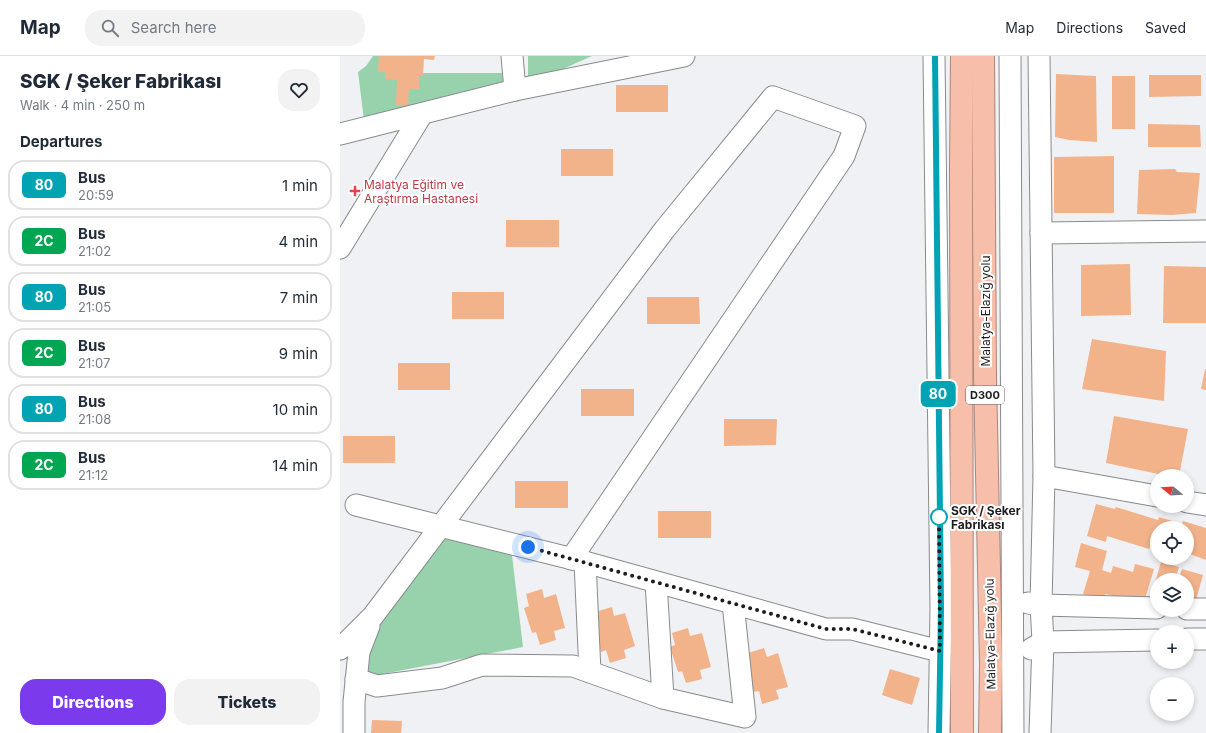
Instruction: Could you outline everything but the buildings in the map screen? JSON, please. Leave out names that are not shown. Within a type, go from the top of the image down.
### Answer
[{"type":"highway","name":"Malatya-Elazığ yolu","points":[[962,56],[962,733]]},
{"type":"highway","name":"Malatya-Elazığ yolu","points":[[983,56],[985,376],[991,665],[990,733]]},
{"type":"street","points":[[512,56],[515,90]]},
{"type":"street","points":[[340,134],[515,90],[684,56]]},
{"type":"street","points":[[934,56],[940,651],[939,733]]},
{"type":"street","points":[[1010,56],[1013,733]]},
{"type":"street","points":[[1039,56],[1044,476],[1041,605],[1043,642],[1040,733]]},
{"type":"street","points":[[340,649],[373,616],[665,229],[773,96],[856,126],[844,156],[578,560],[590,672]]},
{"type":"street","points":[[340,248],[422,114]]},
{"type":"street","points":[[1041,233],[1206,231]]},
{"type":"street","points":[[1044,476],[1150,495]]},
{"type":"street","points":[[1194,503],[1206,505]]},
{"type":"street","points":[[356,505],[578,560],[826,629],[852,629],[940,651]]},
{"type":"street","points":[[656,582],[663,698]]},
{"type":"street","points":[[1012,596],[1025,602],[1041,605],[1150,608]]},
{"type":"street","points":[[356,679],[377,686],[442,678],[482,665],[573,666],[663,698],[745,717],[733,603]]},
{"type":"street","points":[[1194,609],[1206,609]]},
{"type":"street","points":[[354,733],[347,701],[356,679],[359,652],[373,616]]},
{"type":"street","points":[[1194,639],[1206,639]]},
{"type":"street","points":[[1013,663],[1043,642],[1150,640]]},
{"type":"green space","points":[[373,56],[418,56],[418,73],[502,73],[504,86],[364,120],[358,72],[366,66]]},
{"type":"green space","points":[[528,56],[592,56],[563,69],[528,79]]},
{"type":"green space","points":[[442,529],[511,547],[523,647],[367,677],[372,634]]},
{"type":"bus line","name":"80","points":[[935,56],[934,77],[941,609],[939,733]]},
{"type":"place","name":"Malatya Eğitim ve Araştırma Hastanesi","points":[[355,191]]},
{"type":"place","name":"SGK / Şeker Fabrikası","points":[[939,517]]},
{"type":"route","points":[[528,547],[826,629],[852,629],[940,651],[941,609],[939,517]]}]
